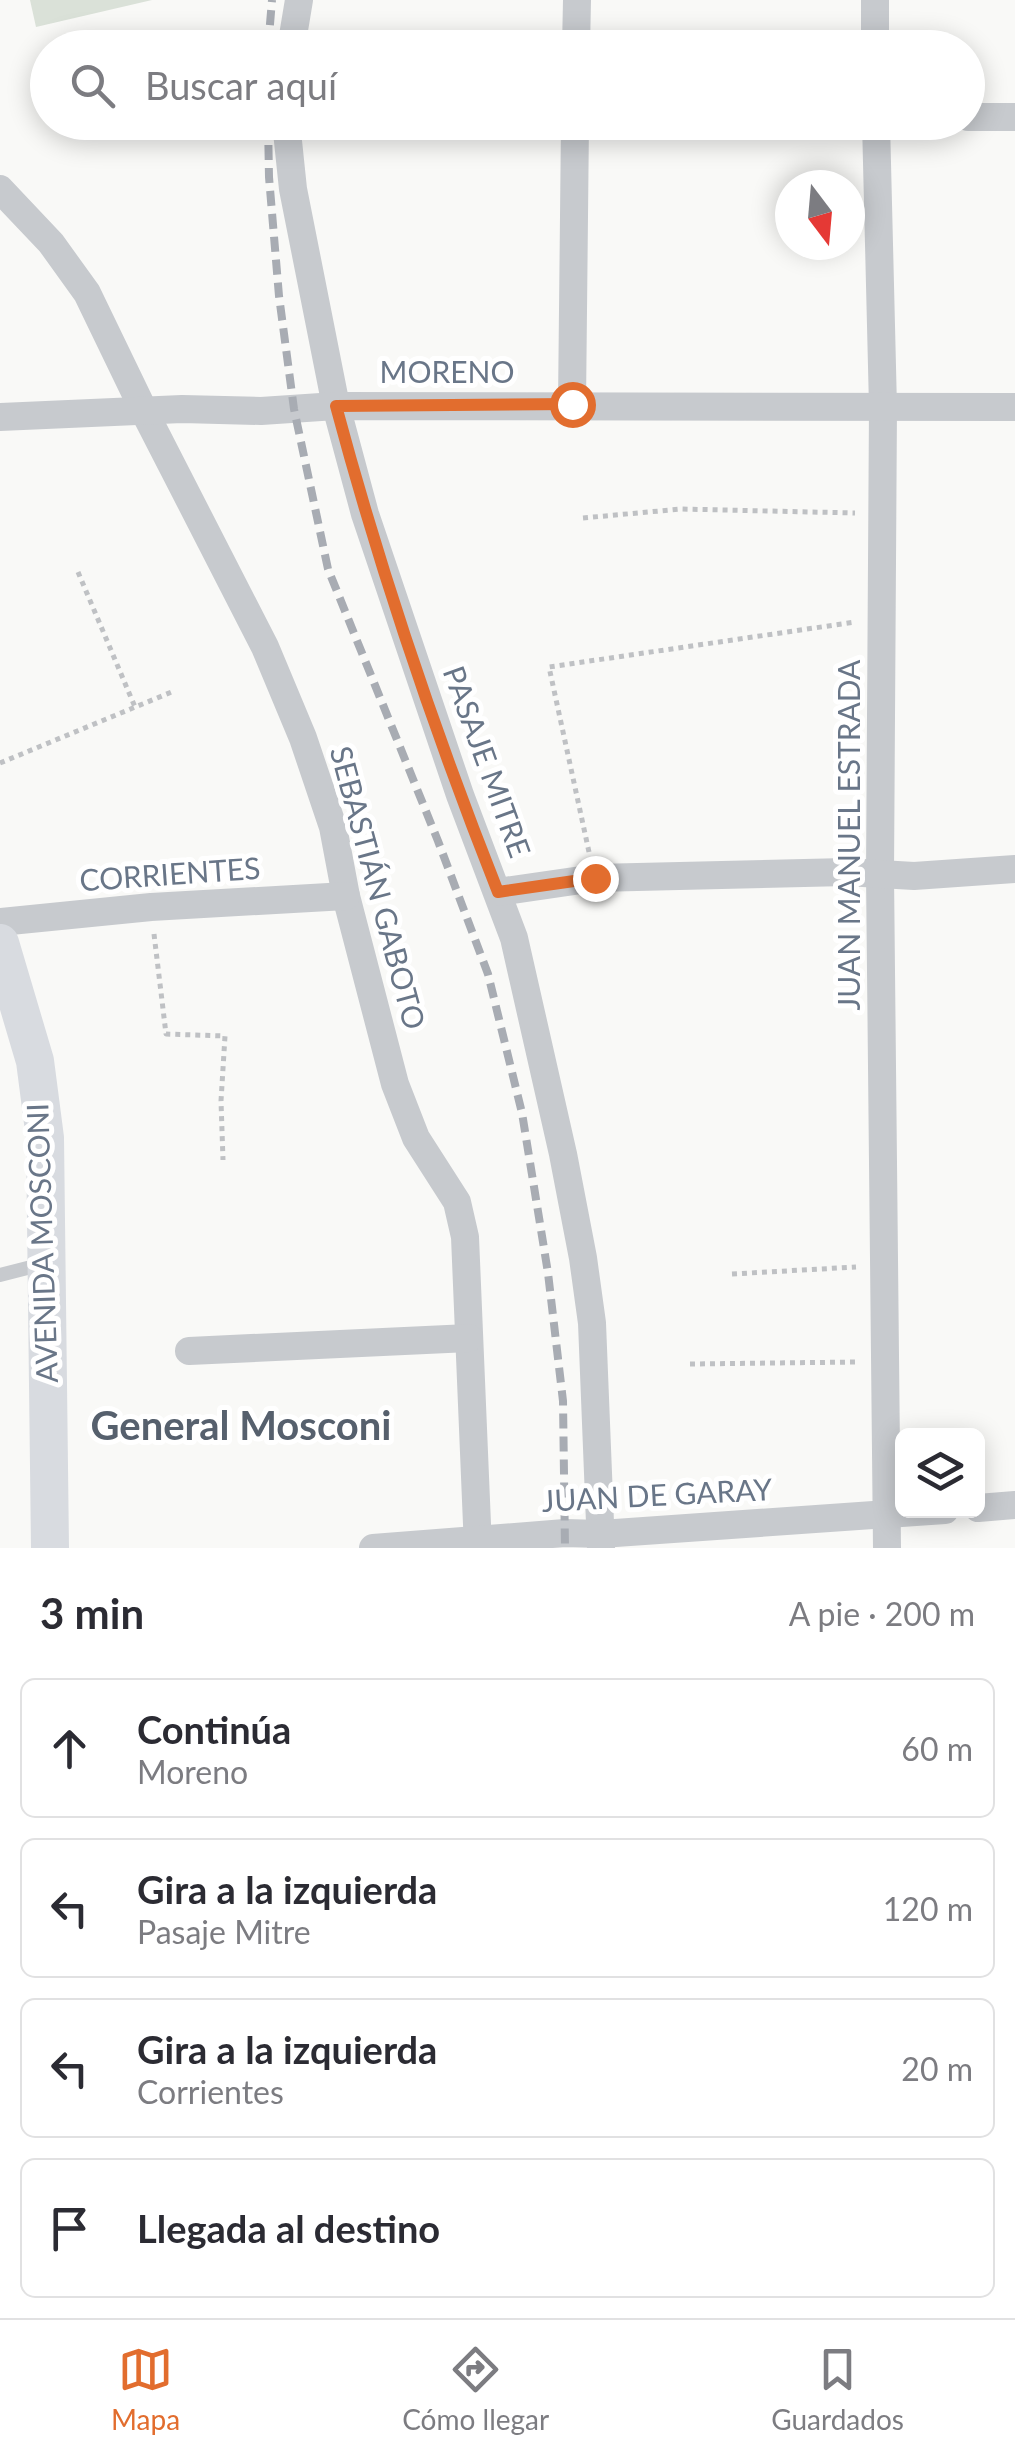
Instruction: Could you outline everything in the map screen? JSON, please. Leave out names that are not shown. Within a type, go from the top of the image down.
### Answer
[{"type":"street","points":[[294,30],[299,0]]},
{"type":"street","points":[[576,0],[576,30]]},
{"type":"street","points":[[876,0],[876,30]]},
{"type":"street","points":[[985,118],[1015,117]]},
{"type":"street","name":"PASAJE MITRE","points":[[288,140],[293,188],[336,406],[365,514],[460,795],[514,938],[583,1258],[592,1323],[601,1541]]},
{"type":"street","points":[[572,404],[575,140]]},
{"type":"street","name":"JUAN MANUEL ESTRADA","points":[[877,140],[884,407],[880,874],[886,1548]]},
{"type":"street","name":"SEBASTIÁN GABOTO","points":[[0,189],[51,243],[87,292],[265,647],[302,738],[333,827],[346,896],[395,1084],[416,1138],[457,1202],[465,1237],[478,1544]]},
{"type":"street","name":"MORENO","points":[[0,417],[336,406],[1015,407]]},
{"type":"street","points":[[498,892],[595,878],[846,872],[914,876],[1015,869]]},
{"type":"street","name":"CORRIENTES","points":[[0,922],[151,906],[346,896]]},
{"type":"street","name":"AVENIDA MOSCONI","points":[[0,943],[36,1062],[45,1138],[50,1548]]},
{"type":"street","points":[[189,1351],[469,1338]]},
{"type":"street","points":[[985,1507],[1015,1505]]},
{"type":"street","name":"JUAN DE GARAY","points":[[372,1548],[478,1544],[565,1533],[601,1541],[895,1514]]},
{"type":"lane","points":[[0,1275],[46,1263]]},
{"type":"path","points":[[583,518],[680,509],[882,514]]},
{"type":"path","points":[[78,572],[135,707]]},
{"type":"path","points":[[595,878],[549,667],[883,618]]},
{"type":"path","points":[[0,763],[174,691]]},
{"type":"path","points":[[151,906],[166,1034],[226,1036],[222,1160]]},
{"type":"path","points":[[732,1274],[884,1266]]},
{"type":"path","points":[[690,1364],[885,1362]]},
{"type":"shaded area","points":[[30,0],[152,0],[36,27]]},
{"type":"railway","points":[[270,30],[272,0]]},
{"type":"railway","points":[[268,140],[279,296],[294,409],[328,569],[488,974],[522,1113],[548,1273],[563,1401],[565,1548]]},
{"type":"district","name":"General Mosconi","points":[[241,1426]]},
{"type":"route","points":[[572,404],[336,406],[365,514],[460,795],[498,892],[595,878]]}]
